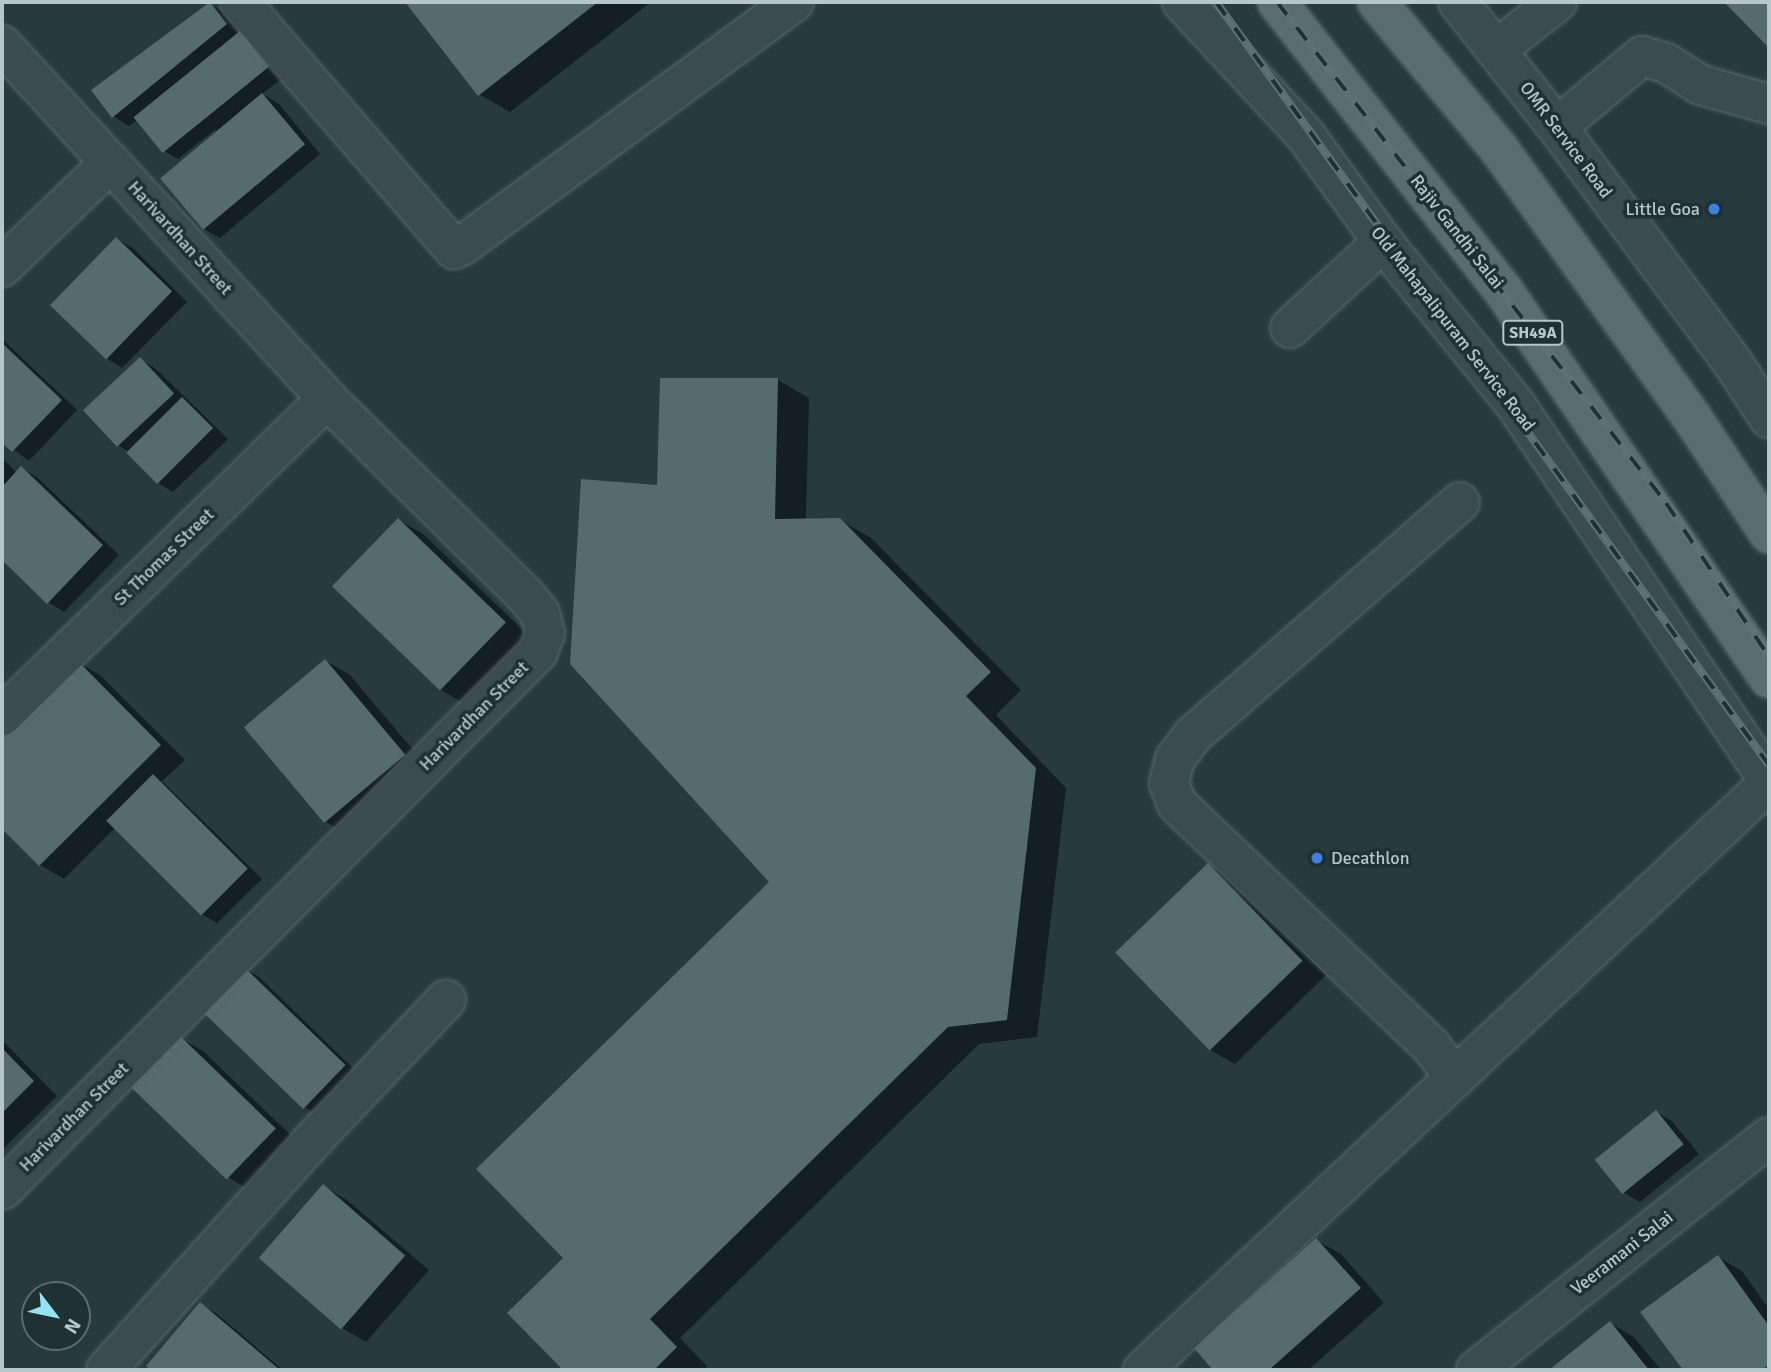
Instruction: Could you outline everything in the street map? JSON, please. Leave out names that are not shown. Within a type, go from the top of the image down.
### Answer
[{"type":"main road","name":"Rajiv Gandhi Salai","points":[[1277,2],[1505,293],[1769,677]]},
{"type":"main road","points":[[1377,2],[1499,149],[1691,416],[1769,534]]},
{"type":"street","points":[[240,2],[454,248],[463,245],[794,2]]},
{"type":"street","name":"Old Mahapalipuram Service Road","points":[[1182,2],[1306,136],[1383,242],[1515,404],[1769,781]]},
{"type":"street","name":"OMR Service Road","points":[[1458,2],[1557,127],[1733,363],[1769,418]]},
{"type":"street","points":[[1497,49],[1557,2]]},
{"type":"street","name":"Harivardhan Street","points":[[2,46],[327,399],[540,613],[545,633],[538,652],[2,1190]]},
{"type":"street","points":[[1557,127],[1642,56],[1666,63],[1701,85],[1769,104]]},
{"type":"street","points":[[2,267],[110,163]]},
{"type":"street","points":[[1290,328],[1383,242]]},
{"type":"street","name":"St Thomas Street","points":[[2,716],[327,399]]},
{"type":"street","points":[[1455,1078],[1432,1046],[1177,804],[1169,783],[1175,759],[1193,735],[1460,502]]},
{"type":"street","points":[[1162,1364],[1455,1078],[1769,781]]},
{"type":"street","points":[[106,1370],[314,1139],[446,1000]]},
{"type":"street","name":"Veeramani Salai","points":[[1476,1370],[1769,1137]]},
{"type":"building","points":[[210,2],[227,24],[112,118],[91,90]]},
{"type":"building","points":[[405,2],[598,2],[478,96]]},
{"type":"building","points":[[1724,2],[1769,2],[1769,48]]},
{"type":"building","points":[[240,31],[269,67],[162,153],[134,117]]},
{"type":"building","points":[[262,93],[305,144],[203,230],[160,178]]},
{"type":"building","points":[[116,237],[172,291],[106,360],[50,305]]},
{"type":"building","points":[[2,343],[62,400],[12,452],[2,443]]},
{"type":"building","points":[[140,357],[174,394],[117,447],[83,410]]},
{"type":"building","points":[[660,378],[778,378],[775,519],[840,518],[991,672],[966,696],[1036,768],[1007,1020],[948,1027],[650,1319],[677,1347],[654,1370],[563,1370],[507,1313],[563,1258],[476,1169],[769,882],[570,664],[581,479],[657,485]]},
{"type":"building","points":[[182,397],[213,428],[157,484],[126,453]]},
{"type":"building","points":[[21,466],[103,545],[47,604],[2,560],[2,487]]},
{"type":"building","points":[[398,518],[506,622],[440,691],[332,586]]},
{"type":"building","points":[[75,658],[161,745],[39,866],[2,829],[2,732]]},
{"type":"building","points":[[325,659],[405,755],[324,823],[244,727]]},
{"type":"building","points":[[153,774],[248,869],[201,915],[106,821]]},
{"type":"building","points":[[1208,863],[1302,961],[1210,1050],[1115,953]]},
{"type":"building","points":[[242,965],[346,1065],[303,1109],[200,1009]]},
{"type":"building","points":[[178,1034],[276,1128],[227,1180],[129,1085]]},
{"type":"building","points":[[2,1048],[34,1081],[2,1113]]},
{"type":"building","points":[[1656,1110],[1684,1144],[1622,1194],[1595,1160]]},
{"type":"building","points":[[323,1184],[405,1256],[341,1329],[259,1258]]},
{"type":"building","points":[[1316,1238],[1361,1288],[1269,1370],[1213,1370],[1194,1348]]},
{"type":"building","points":[[1718,1255],[1769,1326],[1769,1365],[1762,1370],[1683,1370],[1640,1312]]},
{"type":"building","points":[[200,1302],[280,1370],[150,1370],[146,1366]]},
{"type":"building","points":[[1610,1321],[1649,1370],[1549,1370]]},
{"type":"railway","points":[[1216,2],[1769,765]]},
{"type":"railway","points":[[1277,2],[1666,503],[1769,657]]},
{"type":"place","name":"Little Goa","points":[[1714,209]]},
{"type":"place","name":"Decathlon","points":[[1317,858]]}]
